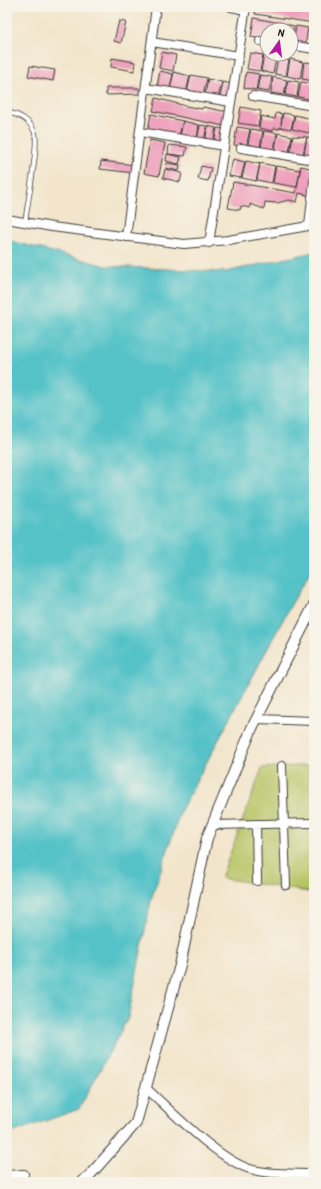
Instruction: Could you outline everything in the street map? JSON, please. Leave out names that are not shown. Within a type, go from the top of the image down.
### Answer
[{"type":"street","points":[[126,237],[156,7]]},
{"type":"street","points":[[210,243],[246,8],[231,7]]},
{"type":"street","points":[[152,42],[239,56]]},
{"type":"street","points":[[299,47],[314,49]]},
{"type":"street","points":[[146,88],[231,102]]},
{"type":"street","points":[[253,96],[314,106]]},
{"type":"street","points":[[140,132],[224,146]]},
{"type":"street","points":[[241,148],[314,160]]},
{"type":"street","points":[[7,219],[184,244],[210,243],[311,226],[314,181]]},
{"type":"street","points":[[81,1182],[89,1176],[136,1123],[180,966],[196,884],[207,838],[257,719],[314,605]]},
{"type":"street","points":[[257,719],[314,721]]},
{"type":"street","points":[[282,766],[286,885]]},
{"type":"street","points":[[212,825],[314,823]]},
{"type":"street","points":[[256,824],[257,881]]},
{"type":"street","points":[[146,1088],[204,1140],[231,1160],[250,1169],[314,1174]]},
{"type":"street","points":[[7,1175],[24,1174]]},
{"type":"lane","points":[[7,112],[25,119],[30,124],[35,134],[35,148],[25,222]]},
{"type":"green space","points":[[314,765],[314,893],[221,878],[262,768]]},
{"type":"water","points":[[7,240],[106,266],[226,272],[314,252],[314,566],[292,603],[181,810],[151,900],[128,1018],[79,1109],[14,1132],[7,1131]]},
{"type":"building","points":[[256,7],[284,7],[314,12],[314,23],[255,14]]},
{"type":"building","points":[[254,18],[275,22],[259,22],[259,38],[251,37]]},
{"type":"building","points":[[119,21],[126,22],[121,43],[114,41]]},
{"type":"building","points":[[299,26],[308,28],[305,47],[299,46]]},
{"type":"building","points":[[162,52],[176,55],[173,71],[159,68]]},
{"type":"building","points":[[250,53],[259,54],[259,62],[262,62],[260,71],[247,69]]},
{"type":"building","points":[[112,58],[135,62],[134,71],[111,67]]},
{"type":"building","points":[[263,62],[275,62],[273,74],[261,71]]},
{"type":"building","points":[[277,62],[289,62],[286,76],[275,74]]},
{"type":"building","points":[[289,62],[303,62],[300,79],[287,76]]},
{"type":"building","points":[[304,62],[314,63],[314,81],[302,79]]},
{"type":"building","points":[[30,66],[55,70],[53,81],[28,76]]},
{"type":"building","points":[[160,71],[173,74],[170,89],[157,87]]},
{"type":"building","points":[[174,72],[190,76],[186,93],[170,89]]},
{"type":"building","points":[[246,72],[259,74],[256,90],[244,88]]},
{"type":"building","points":[[191,75],[207,78],[203,96],[187,92]]},
{"type":"building","points":[[260,75],[272,77],[269,92],[257,90]]},
{"type":"building","points":[[273,77],[287,80],[284,95],[271,93]]},
{"type":"building","points":[[208,79],[222,82],[218,98],[205,95]]},
{"type":"building","points":[[288,80],[299,82],[297,97],[285,95]]},
{"type":"building","points":[[223,82],[232,84],[229,100],[220,98]]},
{"type":"building","points":[[301,82],[314,84],[314,100],[298,97]]},
{"type":"building","points":[[106,88],[139,88],[139,94],[106,95]]},
{"type":"building","points":[[156,98],[186,106],[202,109],[203,107],[228,112],[224,126],[153,111]]},
{"type":"building","points":[[241,107],[261,111],[258,126],[238,123]]},
{"type":"building","points":[[276,113],[282,114],[281,125],[283,113],[294,115],[291,129],[280,127],[280,129],[274,128],[273,131],[259,128],[261,116],[275,119]]},
{"type":"building","points":[[151,114],[183,121],[179,136],[148,130]]},
{"type":"building","points":[[295,115],[312,119],[309,133],[292,129]]},
{"type":"building","points":[[183,121],[199,125],[197,140],[180,136]]},
{"type":"building","points":[[200,125],[207,126],[204,141],[197,140]]},
{"type":"building","points":[[208,126],[216,128],[213,143],[205,141]]},
{"type":"building","points":[[237,127],[250,129],[246,147],[234,145]]},
{"type":"building","points":[[217,128],[225,129],[222,144],[214,143]]},
{"type":"building","points":[[251,129],[263,131],[260,147],[248,144]]},
{"type":"building","points":[[264,131],[277,133],[274,150],[261,147]]},
{"type":"building","points":[[278,133],[292,136],[289,152],[275,149]]},
{"type":"building","points":[[293,136],[307,137],[303,154],[290,152]]},
{"type":"building","points":[[307,137],[314,138],[310,155],[304,154]]},
{"type":"building","points":[[150,140],[165,143],[159,176],[144,173]]},
{"type":"building","points":[[169,145],[187,147],[185,156],[168,154]]},
{"type":"building","points":[[167,154],[181,157],[179,164],[166,161]]},
{"type":"building","points":[[233,159],[245,162],[241,178],[229,176]]},
{"type":"building","points":[[101,161],[135,165],[134,173],[100,169]]},
{"type":"building","points":[[246,161],[260,164],[256,181],[242,178]]},
{"type":"building","points":[[167,163],[180,165],[179,171],[166,168]]},
{"type":"building","points":[[260,163],[275,166],[272,183],[257,180]]},
{"type":"building","points":[[201,166],[211,168],[208,181],[198,179]]},
{"type":"building","points":[[276,166],[300,170],[297,187],[273,183]]},
{"type":"building","points":[[301,166],[314,169],[311,196],[299,193],[297,202],[289,200],[277,203],[265,202],[264,209],[250,204],[250,208],[241,206],[240,210],[228,208],[233,182],[296,193]]},
{"type":"building","points":[[165,169],[182,173],[180,182],[163,178]]}]
